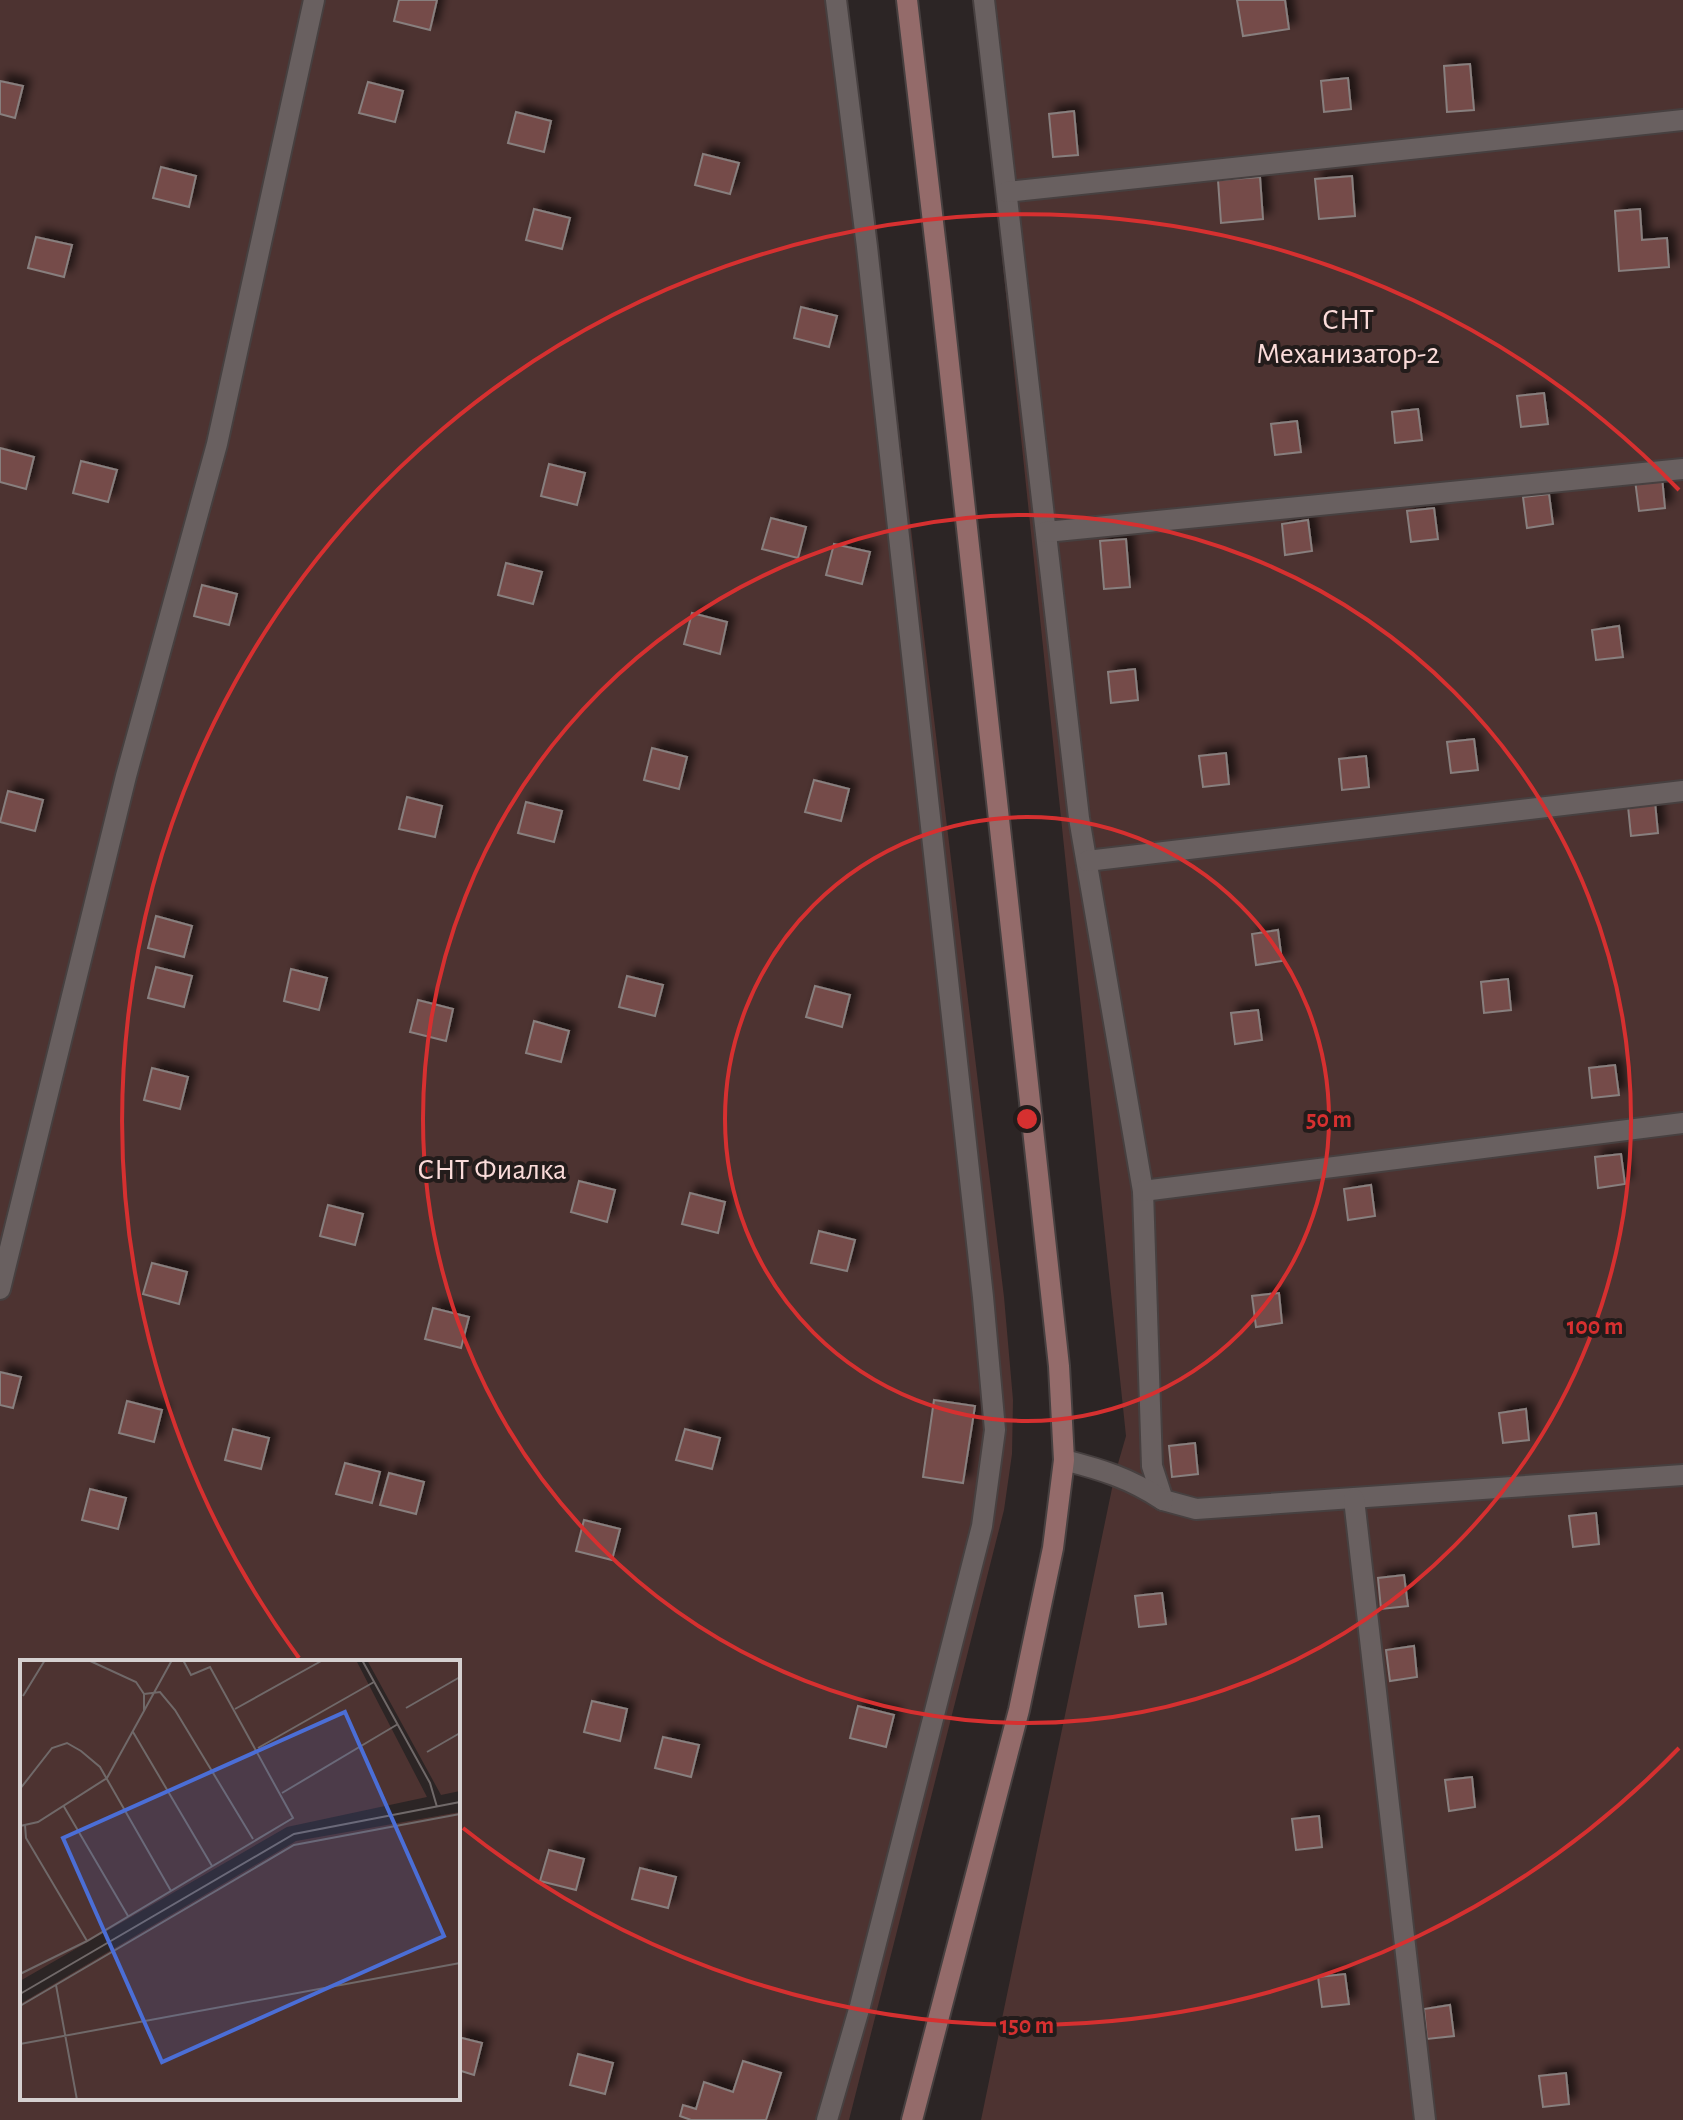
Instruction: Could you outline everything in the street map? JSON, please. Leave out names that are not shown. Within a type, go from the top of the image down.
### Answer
[{"type":"street","points":[[907,0],[1059,1366],[1064,1460],[1053,1548],[1019,1710],[912,2120]]},
{"type":"lane","points":[[0,1289],[126,776],[217,444],[314,0]]},
{"type":"lane","points":[[827,2120],[860,2006],[982,1526],[995,1430],[867,247],[836,0]]},
{"type":"lane","points":[[984,0],[1079,818],[1143,1191],[1152,1466],[1163,1500]]},
{"type":"lane","points":[[1007,192],[1683,120]]},
{"type":"lane","points":[[1046,532],[1683,469]]},
{"type":"lane","points":[[1087,861],[1683,791]]},
{"type":"lane","points":[[1143,1191],[1683,1123]]},
{"type":"lane","points":[[1064,1460],[1115,1474],[1163,1500],[1196,1509],[1683,1475]]},
{"type":"lane","points":[[1354,1499],[1425,2120]]},
{"type":"green space","name":"СНТ Фиалка","points":[[0,0],[847,0],[1004,1297],[1013,1400],[1012,1454],[1004,1510],[849,2120],[0,2120]]},
{"type":"green space","name":"СНТ Механизатор-2","points":[[975,0],[1683,0],[1683,2120],[981,2120],[1115,1474],[1126,1436]]},
{"type":"building","points":[[399,0],[437,0],[430,30],[394,21]]},
{"type":"building","points":[[1237,0],[1285,0],[1289,29],[1243,36]]},
{"type":"building","points":[[1470,64],[1474,110],[1447,112],[1444,66]]},
{"type":"building","points":[[1348,78],[1351,109],[1324,112],[1321,81]]},
{"type":"building","points":[[0,81],[23,86],[15,118],[0,114]]},
{"type":"building","points":[[368,82],[403,91],[395,122],[359,113]]},
{"type":"building","points":[[1074,111],[1078,155],[1053,157],[1049,114]]},
{"type":"building","points":[[516,112],[551,121],[544,152],[508,143]]},
{"type":"building","points":[[703,154],[739,163],[730,194],[695,185]]},
{"type":"building","points":[[161,167],[196,176],[189,207],[153,198]]},
{"type":"building","points":[[1352,176],[1355,216],[1319,219],[1315,179]]},
{"type":"building","points":[[1260,177],[1263,219],[1221,223],[1218,180]]},
{"type":"building","points":[[534,209],[570,218],[562,249],[526,240]]},
{"type":"building","points":[[1640,209],[1642,240],[1667,238],[1669,267],[1619,271],[1615,211]]},
{"type":"building","points":[[36,237],[72,245],[64,277],[28,268]]},
{"type":"building","points":[[801,307],[837,316],[829,347],[794,338]]},
{"type":"building","points":[[1544,393],[1548,424],[1521,427],[1517,396]]},
{"type":"building","points":[[1418,409],[1422,440],[1395,443],[1392,412]]},
{"type":"building","points":[[1297,421],[1301,452],[1275,455],[1271,424]]},
{"type":"building","points":[[0,448],[34,457],[26,489],[0,482]]},
{"type":"building","points":[[81,461],[117,470],[108,502],[73,493]]},
{"type":"building","points":[[549,464],[585,473],[577,505],[541,496]]},
{"type":"building","points":[[1662,477],[1665,508],[1639,511],[1635,480]]},
{"type":"building","points":[[1549,494],[1553,524],[1527,528],[1523,497]]},
{"type":"building","points":[[1434,508],[1438,539],[1411,542],[1407,511]]},
{"type":"building","points":[[771,518],[806,527],[798,558],[762,549]]},
{"type":"building","points":[[1308,520],[1312,551],[1285,555],[1282,524]]},
{"type":"building","points":[[1126,539],[1130,587],[1104,589],[1100,541]]},
{"type":"building","points":[[834,544],[870,552],[862,584],[826,575]]},
{"type":"building","points":[[506,563],[542,572],[533,604],[498,595]]},
{"type":"building","points":[[202,585],[237,594],[229,625],[194,616]]},
{"type":"building","points":[[692,613],[727,622],[720,654],[684,644]]},
{"type":"building","points":[[1619,626],[1623,657],[1596,660],[1592,630]]},
{"type":"building","points":[[1135,669],[1138,700],[1111,703],[1108,672]]},
{"type":"building","points":[[1474,739],[1478,770],[1451,773],[1447,742]]},
{"type":"building","points":[[652,748],[687,757],[679,789],[644,780]]},
{"type":"building","points":[[1226,753],[1229,784],[1203,787],[1199,756]]},
{"type":"building","points":[[1366,756],[1369,787],[1342,790],[1339,759]]},
{"type":"building","points":[[814,780],[849,789],[841,821],[805,812]]},
{"type":"building","points":[[8,791],[43,800],[35,831],[0,822]]},
{"type":"building","points":[[407,797],[442,806],[435,837],[399,829]]},
{"type":"building","points":[[526,802],[562,811],[554,842],[518,833]]},
{"type":"building","points":[[1655,802],[1658,833],[1631,836],[1628,806]]},
{"type":"building","points":[[156,916],[192,926],[184,957],[148,948]]},
{"type":"building","points":[[1278,930],[1282,961],[1256,965],[1252,934]]},
{"type":"building","points":[[156,967],[192,976],[184,1007],[148,998]]},
{"type":"building","points":[[291,969],[327,978],[319,1010],[284,1001]]},
{"type":"building","points":[[627,976],[663,985],[655,1016],[619,1007]]},
{"type":"building","points":[[1508,979],[1511,1010],[1484,1013],[1481,982]]},
{"type":"building","points":[[815,986],[850,995],[842,1027],[806,1017]]},
{"type":"building","points":[[418,1000],[453,1009],[446,1041],[410,1032]]},
{"type":"building","points":[[1258,1010],[1262,1040],[1235,1044],[1231,1013]]},
{"type":"building","points":[[534,1021],[569,1031],[561,1062],[526,1053]]},
{"type":"building","points":[[1615,1065],[1619,1095],[1592,1098],[1589,1068]]},
{"type":"building","points":[[152,1068],[188,1077],[180,1109],[144,1100]]},
{"type":"building","points":[[1621,1154],[1625,1184],[1598,1188],[1595,1157]]},
{"type":"building","points":[[579,1181],[615,1190],[607,1222],[571,1212]]},
{"type":"building","points":[[1371,1185],[1375,1216],[1348,1220],[1344,1189]]},
{"type":"building","points":[[690,1193],[725,1202],[718,1233],[682,1224]]},
{"type":"building","points":[[328,1205],[363,1214],[355,1245],[320,1236]]},
{"type":"building","points":[[819,1231],[855,1240],[847,1271],[811,1263]]},
{"type":"building","points":[[152,1263],[187,1272],[179,1304],[143,1294]]},
{"type":"building","points":[[1279,1293],[1282,1323],[1256,1327],[1252,1296]]},
{"type":"building","points":[[433,1308],[469,1317],[461,1348],[425,1339]]},
{"type":"building","points":[[0,1372],[21,1377],[13,1408],[0,1405]]},
{"type":"building","points":[[934,1400],[975,1406],[963,1483],[923,1477]]},
{"type":"building","points":[[127,1401],[162,1410],[154,1442],[119,1433]]},
{"type":"building","points":[[1526,1409],[1529,1440],[1503,1443],[1499,1413]]},
{"type":"building","points":[[233,1429],[269,1438],[261,1469],[225,1460]]},
{"type":"building","points":[[685,1429],[720,1438],[712,1469],[676,1460]]},
{"type":"building","points":[[1195,1443],[1198,1474],[1172,1477],[1169,1446]]},
{"type":"building","points":[[345,1463],[380,1472],[372,1503],[336,1494]]},
{"type":"building","points":[[389,1473],[424,1482],[416,1514],[380,1505]]},
{"type":"building","points":[[90,1489],[126,1498],[118,1529],[82,1520]]},
{"type":"building","points":[[1596,1513],[1599,1544],[1573,1547],[1569,1516]]},
{"type":"building","points":[[584,1520],[620,1529],[612,1560],[576,1551]]},
{"type":"building","points":[[1404,1575],[1408,1606],[1381,1609],[1378,1578]]},
{"type":"building","points":[[1162,1593],[1166,1624],[1139,1627],[1135,1596]]},
{"type":"building","points":[[1414,1646],[1417,1677],[1390,1681],[1386,1650]]},
{"type":"building","points":[[592,1701],[627,1709],[620,1741],[584,1732]]},
{"type":"building","points":[[858,1706],[894,1715],[886,1747],[850,1738]]},
{"type":"building","points":[[663,1737],[699,1745],[691,1777],[655,1768]]},
{"type":"building","points":[[1472,1777],[1475,1807],[1449,1811],[1445,1780]]},
{"type":"building","points":[[1319,1816],[1322,1847],[1296,1850],[1292,1819]]},
{"type":"building","points":[[549,1850],[584,1859],[576,1890],[540,1881]]},
{"type":"building","points":[[640,1868],[676,1877],[668,1908],[632,1899]]},
{"type":"building","points":[[1345,1974],[1349,2004],[1322,2007],[1318,1977]]},
{"type":"building","points":[[1450,2005],[1454,2036],[1427,2039],[1424,2009]]},
{"type":"building","points":[[460,2038],[482,2043],[474,2075],[460,2071]]},
{"type":"building","points":[[578,2054],[613,2063],[605,2094],[570,2085]]},
{"type":"building","points":[[743,2061],[781,2073],[766,2120],[691,2120],[680,2116],[683,2105],[696,2109],[704,2082],[733,2092]]},
{"type":"building","points":[[1566,2073],[1569,2104],[1543,2107],[1539,2076]]}]
